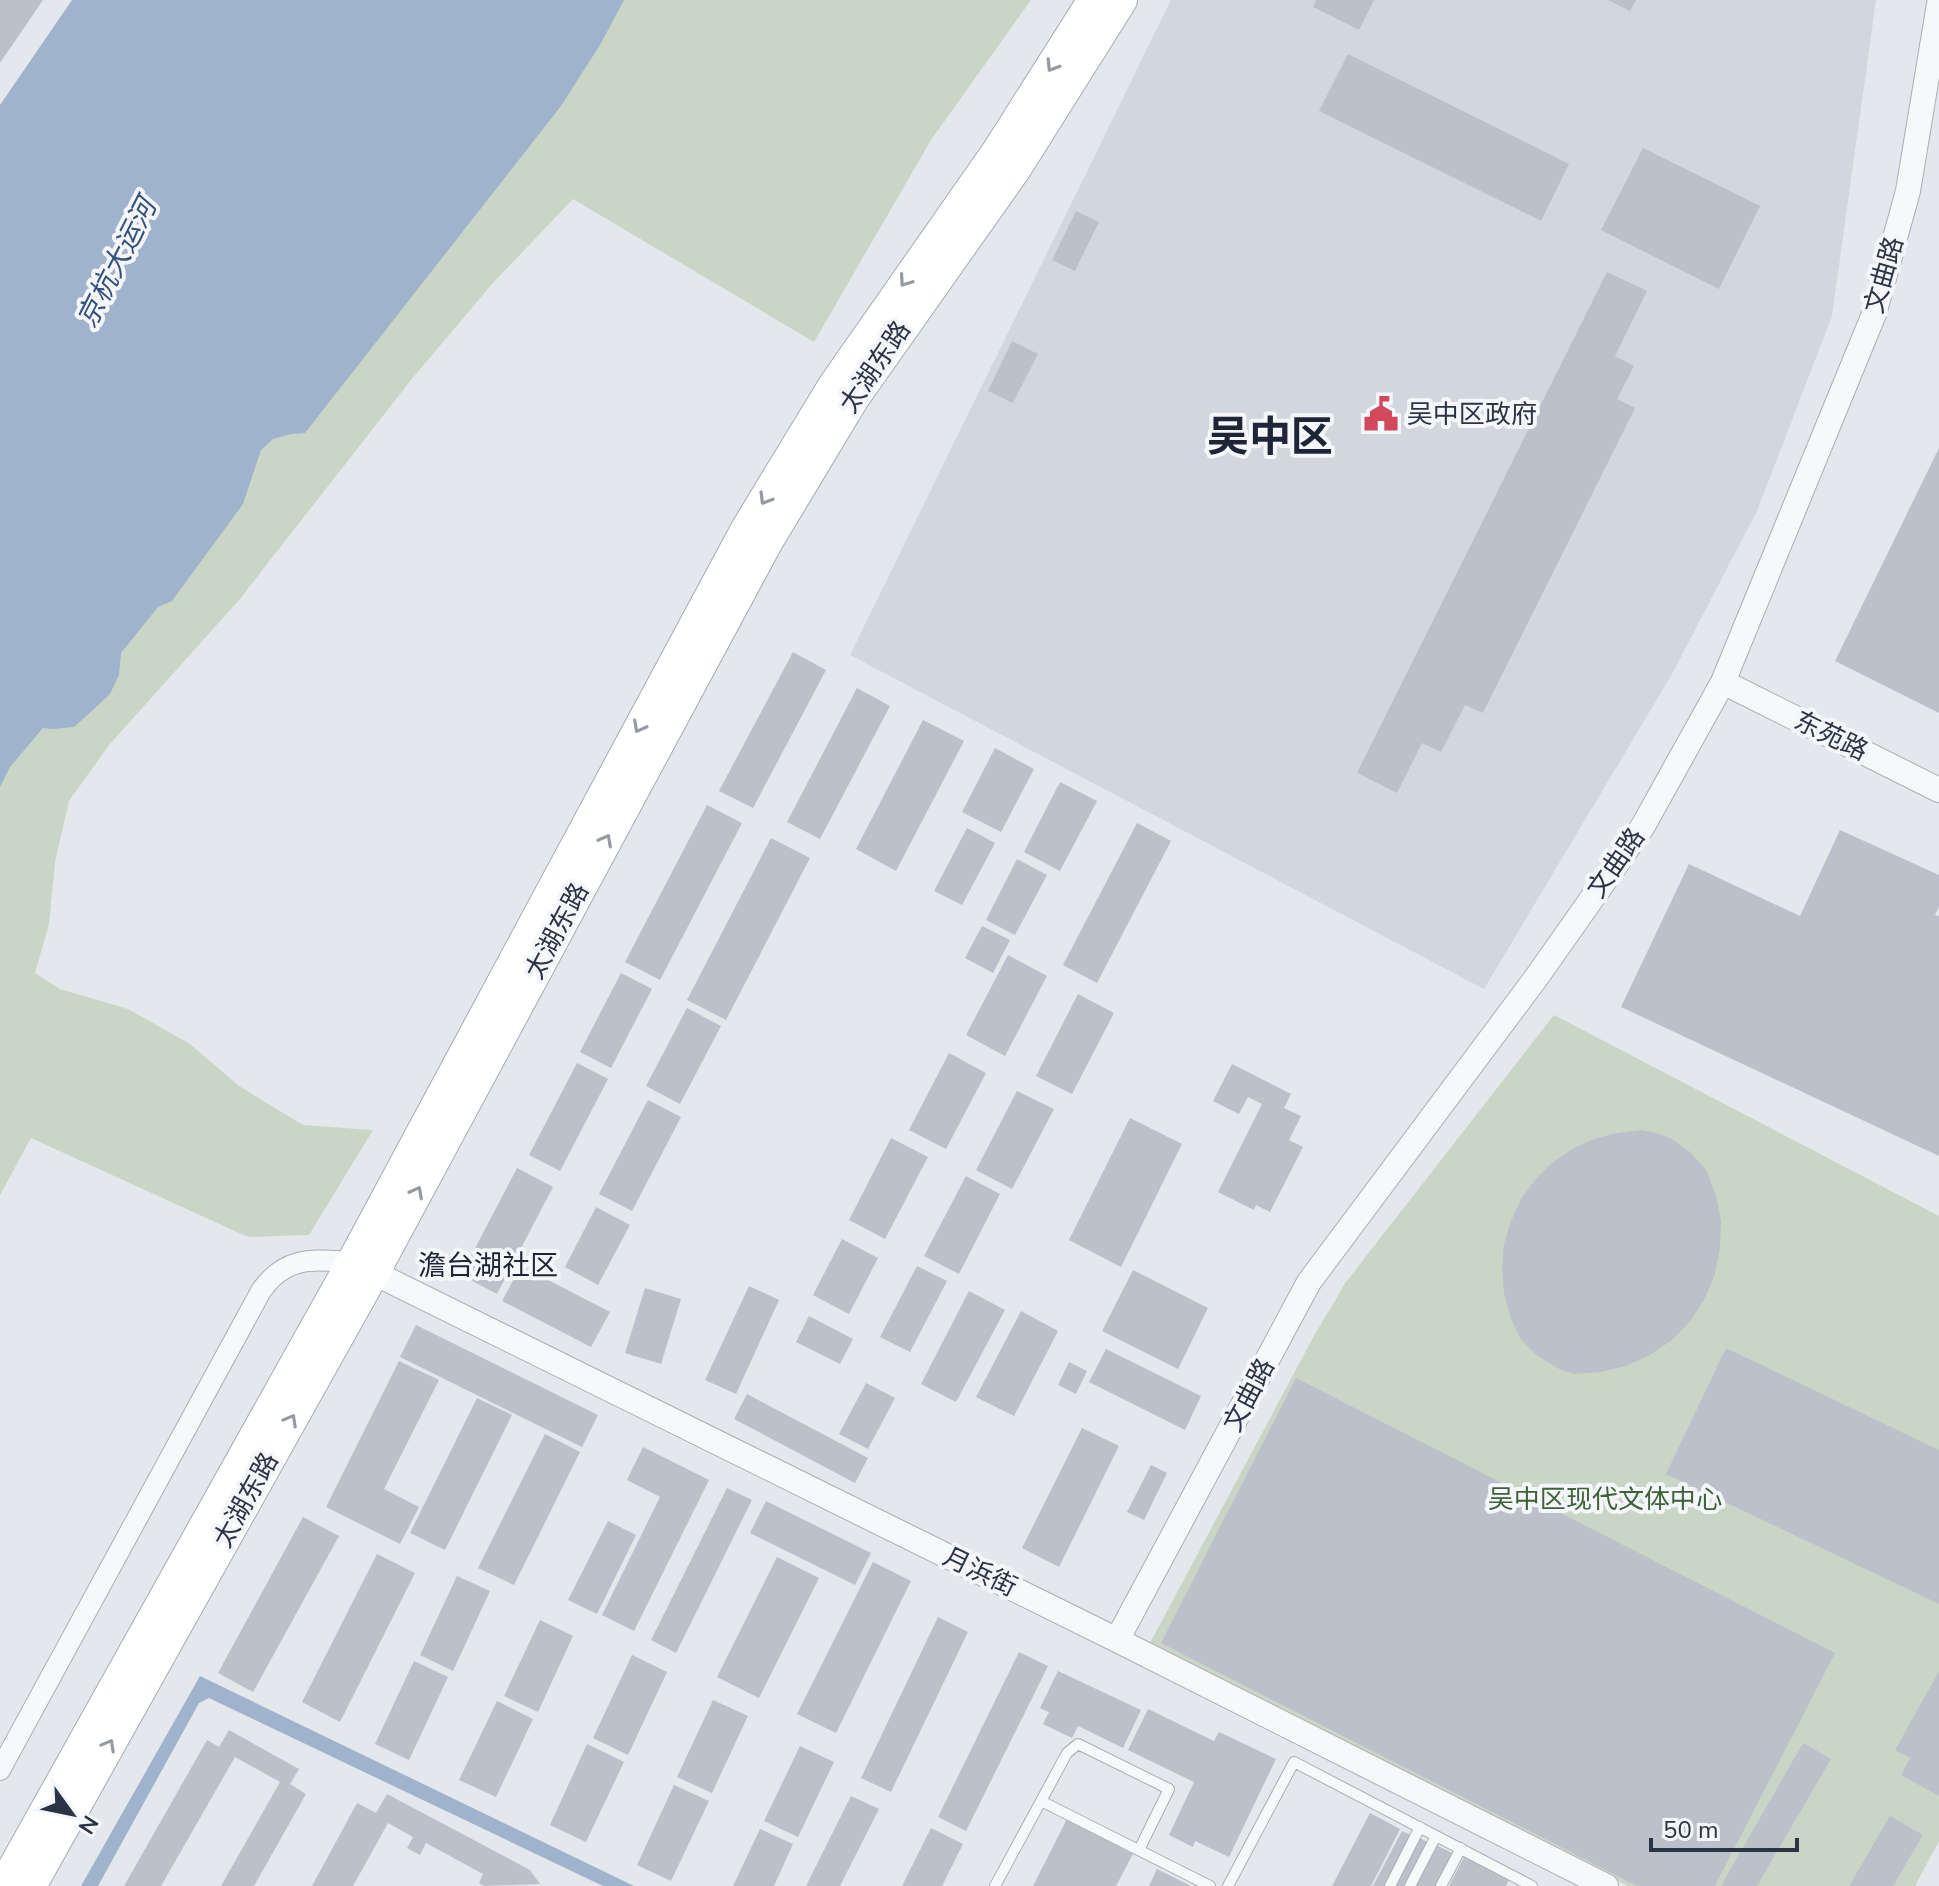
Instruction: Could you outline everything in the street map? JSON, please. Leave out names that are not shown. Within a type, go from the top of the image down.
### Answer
[{"type":"main road","name":"太湖东路","points":[[4,1886],[363,1268],[747,529],[834,386],[997,153],[1094,0]]},
{"type":"main road","name":"太湖东路","points":[[30,1886],[363,1268],[767,541],[853,398],[1023,157],[1121,0]]},
{"type":"street","name":"文曲路","points":[[1117,1640],[1309,1282],[1536,978],[1643,826],[1723,682],[1874,314],[1908,191],[1939,4]]},
{"type":"street","name":"东苑路","points":[[1723,682],[1939,790]]},
{"type":"street","points":[[0,1770],[266,1284],[298,1261],[363,1268]]},
{"type":"street","name":"月浜街","points":[[363,1268],[1117,1640],[1606,1886]]},
{"type":"lane","points":[[995,1886],[1067,1753],[1078,1744],[1169,1789],[1139,1850]]},
{"type":"lane","points":[[1228,1886],[1294,1762],[1524,1884]]},
{"type":"lane","points":[[1041,1801],[1210,1886]]},
{"type":"lane","points":[[1390,1886],[1420,1827]]},
{"type":"lane","points":[[1410,1886],[1436,1836]]},
{"type":"lane","points":[[1441,1886],[1461,1848]]},
{"type":"shaded area","name":"吴中区政府","points":[[1171,0],[1876,0],[1832,316],[1757,511],[1672,674],[1484,989],[850,655]]},
{"type":"green space","points":[[488,0],[1031,0],[931,140],[814,342],[573,199],[492,284],[411,380],[239,600],[109,745],[69,801],[55,862],[49,924],[35,973],[60,989],[128,1009],[190,1044],[239,1086],[303,1125],[373,1130],[309,1235],[248,1237],[31,1138],[0,1195],[0,736]]},
{"type":"green space","name":"吴中区现代文体中心","points":[[1554,1015],[1939,1216],[1939,1841],[1915,1886],[1628,1886],[1150,1643],[1315,1334],[1346,1282]]},
{"type":"water","name":"京杭大运河","points":[[72,0],[624,0],[561,106],[305,433],[273,439],[261,450],[243,504],[172,601],[158,607],[121,653],[119,675],[110,694],[74,727],[43,728],[10,767],[0,787],[0,105]]},
{"type":"water","points":[[200,1676],[634,1886],[603,1886],[209,1698],[199,1703],[98,1886],[81,1886]]},
{"type":"building","points":[[0,0],[43,0],[0,63]]},
{"type":"building","points":[[1316,0],[1374,0],[1359,30],[1313,7]]},
{"type":"building","points":[[1608,0],[1636,0],[1630,11]]},
{"type":"building","points":[[1348,54],[1569,164],[1541,221],[1319,111]]},
{"type":"building","points":[[1643,148],[1760,206],[1719,289],[1601,230]]},
{"type":"building","points":[[1076,211],[1099,222],[1075,271],[1052,260]]},
{"type":"building","name":"吴中区政府","points":[[1607,272],[1647,291],[1615,356],[1634,366],[1617,399],[1635,408],[1483,713],[1465,705],[1441,752],[1422,743],[1397,793],[1357,773]]},
{"type":"building","points":[[1012,341],[1038,354],[1013,403],[988,391]]},
{"type":"building","points":[[1939,448],[1939,713],[1835,661]]},
{"type":"building","points":[[793,652],[826,670],[753,808],[719,791]]},
{"type":"building","points":[[857,688],[890,706],[820,839],[787,822]]},
{"type":"building","points":[[923,720],[964,741],[896,871],[856,849]]},
{"type":"building","points":[[995,748],[1034,769],[1001,832],[962,812]]},
{"type":"building","points":[[1060,782],[1097,801],[1060,871],[1024,852]]},
{"type":"building","points":[[707,805],[742,823],[660,980],[625,962]]},
{"type":"building","points":[[1137,823],[1171,841],[1097,983],[1063,965]]},
{"type":"building","points":[[967,828],[995,843],[962,905],[934,891]]},
{"type":"building","points":[[1840,830],[1939,875],[1939,907],[1935,915],[1939,916],[1939,1156],[1621,1007],[1689,864],[1800,916]]},
{"type":"building","points":[[771,838],[810,858],[726,1020],[687,1000]]},
{"type":"building","points":[[1017,859],[1047,875],[1015,935],[986,920]]},
{"type":"building","points":[[982,926],[1010,940],[993,973],[965,958]]},
{"type":"building","points":[[1008,955],[1047,976],[1005,1056],[966,1035]]},
{"type":"building","points":[[621,973],[652,989],[611,1068],[580,1052]]},
{"type":"building","points":[[1078,994],[1114,1013],[1072,1094],[1036,1076]]},
{"type":"building","points":[[687,1008],[721,1026],[680,1104],[646,1086]]},
{"type":"building","points":[[949,1053],[986,1073],[946,1149],[909,1130]]},
{"type":"building","points":[[577,1063],[608,1079],[560,1171],[529,1155]]},
{"type":"building","points":[[1232,1064],[1291,1094],[1284,1108],[1301,1116],[1289,1140],[1303,1147],[1270,1212],[1256,1205],[1254,1210],[1218,1192],[1262,1104],[1248,1097],[1239,1114],[1213,1101]]},
{"type":"building","points":[[1017,1091],[1054,1109],[1012,1189],[976,1170]]},
{"type":"building","points":[[648,1100],[681,1117],[632,1211],[599,1194]]},
{"type":"building","points":[[1130,1118],[1182,1144],[1121,1267],[1069,1240]]},
{"type":"building","points":[[1641,1130],[1672,1139],[1690,1152],[1706,1170],[1716,1195],[1721,1221],[1715,1274],[1691,1320],[1672,1340],[1626,1366],[1574,1374],[1535,1354],[1520,1338],[1504,1293],[1504,1244],[1521,1199],[1552,1163],[1594,1139]]},
{"type":"building","points":[[891,1138],[928,1157],[885,1239],[849,1220]]},
{"type":"building","points":[[517,1168],[553,1187],[497,1294],[461,1275]]},
{"type":"building","points":[[966,1176],[1000,1194],[959,1274],[924,1256]]},
{"type":"building","points":[[596,1207],[630,1225],[598,1285],[565,1267]]},
{"type":"building","points":[[842,1239],[878,1258],[849,1314],[813,1295]]},
{"type":"building","points":[[521,1266],[610,1312],[591,1347],[502,1301]]},
{"type":"building","points":[[917,1266],[947,1281],[910,1352],[880,1337]]},
{"type":"building","points":[[1133,1270],[1208,1308],[1178,1369],[1102,1331]]},
{"type":"building","points":[[749,1286],[779,1300],[736,1394],[705,1380]]},
{"type":"building","points":[[645,1288],[681,1299],[661,1364],[625,1353]]},
{"type":"building","points":[[969,1291],[1005,1310],[956,1402],[921,1384]]},
{"type":"building","points":[[1021,1311],[1058,1331],[1014,1416],[976,1397]]},
{"type":"building","points":[[809,1316],[853,1339],[840,1364],[796,1342]]},
{"type":"building","points":[[416,1325],[598,1415],[582,1447],[400,1357]]},
{"type":"building","points":[[1726,1348],[1939,1450],[1939,1604],[1666,1474]]},
{"type":"building","points":[[1106,1349],[1201,1396],[1185,1430],[1089,1382]]},
{"type":"building","points":[[399,1361],[439,1380],[384,1489],[419,1507],[400,1544],[326,1507]]},
{"type":"building","points":[[1069,1362],[1087,1371],[1076,1394],[1058,1385]]},
{"type":"building","points":[[1296,1378],[1835,1653],[1715,1886],[1637,1886],[1161,1643]]},
{"type":"building","points":[[866,1383],[895,1398],[868,1449],[839,1434]]},
{"type":"building","points":[[747,1394],[868,1458],[855,1483],[734,1419]]},
{"type":"building","points":[[477,1398],[512,1415],[445,1550],[410,1533]]},
{"type":"building","points":[[1082,1428],[1119,1446],[1059,1567],[1022,1548]]},
{"type":"building","points":[[545,1434],[580,1452],[514,1585],[478,1568]]},
{"type":"building","points":[[643,1447],[709,1480],[634,1631],[602,1615],[660,1497],[627,1480]]},
{"type":"building","points":[[1151,1465],[1167,1473],[1144,1520],[1127,1512]]},
{"type":"building","points":[[727,1488],[752,1500],[676,1653],[651,1640]]},
{"type":"building","points":[[766,1501],[871,1553],[855,1585],[750,1533]]},
{"type":"building","points":[[303,1517],[339,1536],[253,1692],[218,1673]]},
{"type":"building","points":[[608,1521],[636,1535],[597,1614],[568,1600]]},
{"type":"building","points":[[377,1554],[415,1573],[340,1722],[302,1702]]},
{"type":"building","points":[[777,1557],[819,1578],[759,1698],[717,1677]]},
{"type":"building","points":[[873,1562],[911,1581],[836,1733],[797,1714]]},
{"type":"building","points":[[457,1576],[490,1591],[453,1671],[420,1655]]},
{"type":"building","points":[[938,1617],[968,1632],[891,1792],[861,1778]]},
{"type":"building","points":[[540,1620],[573,1636],[538,1712],[504,1696]]},
{"type":"building","points":[[1019,1652],[1048,1666],[966,1831],[938,1817]]},
{"type":"building","points":[[632,1655],[667,1672],[628,1755],[593,1738]]},
{"type":"building","points":[[414,1661],[448,1677],[409,1760],[375,1744]]},
{"type":"building","points":[[1058,1671],[1141,1710],[1123,1748],[1078,1726],[1072,1738],[1043,1724],[1049,1712],[1040,1708]]},
{"type":"building","points":[[1939,1671],[1939,1796],[1901,1775],[1910,1758],[1895,1750]]},
{"type":"building","points":[[713,1700],[748,1716],[712,1793],[677,1777]]},
{"type":"building","points":[[497,1701],[533,1719],[496,1797],[459,1780]]},
{"type":"building","points":[[1148,1709],[1214,1741],[1219,1732],[1276,1759],[1229,1857],[1195,1841],[1193,1847],[1169,1835],[1194,1782],[1128,1750]]},
{"type":"building","points":[[229,1730],[299,1769],[290,1784],[306,1794],[254,1886],[221,1886],[280,1782],[235,1757],[161,1886],[124,1886],[207,1740],[219,1747]]},
{"type":"building","points":[[1803,1743],[1831,1759],[1757,1886],[1721,1886]]},
{"type":"building","points":[[587,1744],[624,1762],[586,1842],[550,1825]]},
{"type":"building","points":[[800,1746],[834,1762],[798,1837],[764,1821]]},
{"type":"building","points":[[674,1785],[709,1801],[671,1881],[637,1865]]},
{"type":"building","points":[[387,1794],[530,1870],[540,1884],[484,1886],[479,1883],[483,1874],[426,1843],[420,1855],[407,1848],[413,1837],[388,1823],[353,1886],[312,1886],[357,1803],[376,1813]]},
{"type":"building","points":[[851,1796],[879,1809],[840,1886],[806,1886]]},
{"type":"building","points":[[1370,1813],[1400,1829],[1371,1886],[1332,1886]]},
{"type":"building","points":[[1890,1816],[1923,1835],[1893,1886],[1849,1886]]},
{"type":"building","points":[[1067,1819],[1133,1854],[1116,1886],[1033,1886]]},
{"type":"building","points":[[931,1828],[963,1844],[942,1886],[902,1886]]},
{"type":"building","points":[[760,1829],[793,1844],[774,1886],[733,1886]]},
{"type":"building","points":[[1402,1831],[1413,1836],[1387,1886],[1373,1886]]},
{"type":"building","points":[[1418,1837],[1429,1843],[1407,1886],[1393,1886]]},
{"type":"building","points":[[1436,1845],[1452,1853],[1435,1886],[1414,1886]]},
{"type":"building","points":[[1465,1855],[1510,1878],[1506,1886],[1449,1886]]},
{"type":"building","points":[[1157,1869],[1191,1886],[1149,1886]]},
{"type":"place","name":"吴中区政府","points":[[1381,414]]},
{"type":"district","name":"吴中区","points":[[1270,437]]},
{"type":"district","name":"澹台湖社区","points":[[488,1266]]}]
